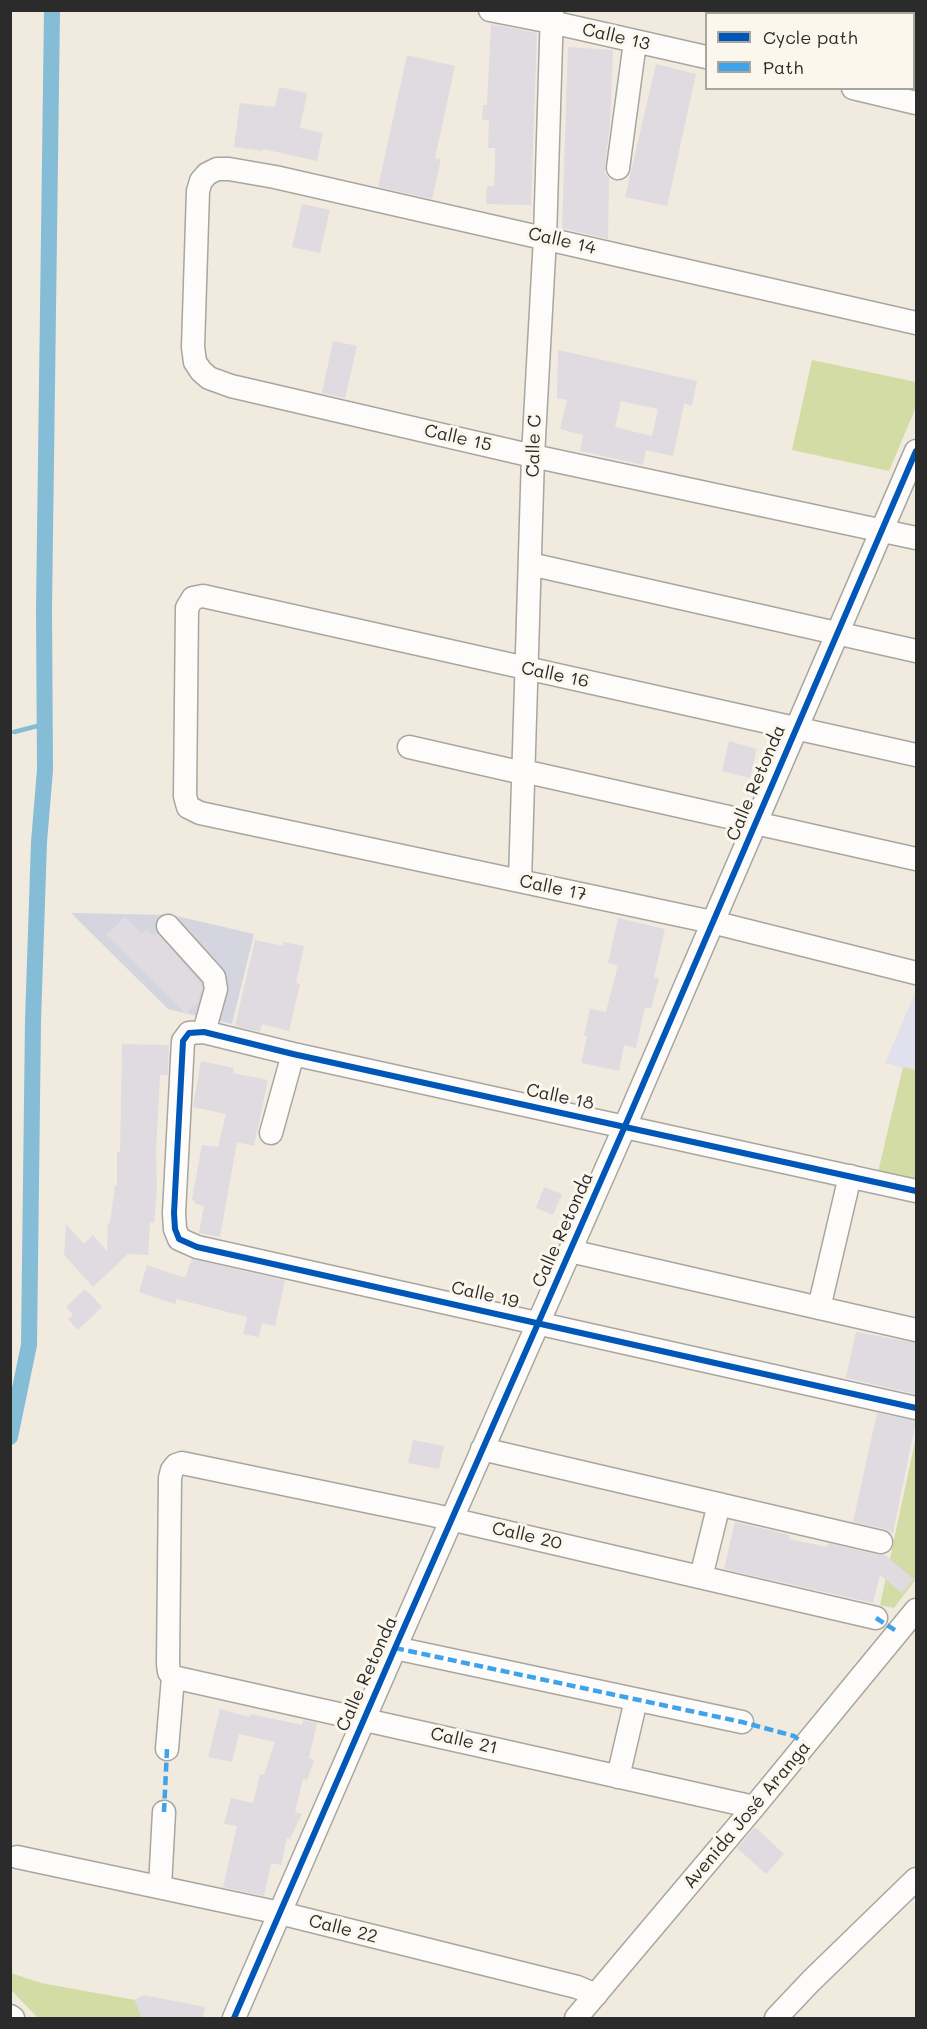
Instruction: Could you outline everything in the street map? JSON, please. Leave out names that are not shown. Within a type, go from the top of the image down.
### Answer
[{"type":"street","name":"Calle 13","points":[[490,10],[551,16],[634,42],[705,57]]},
{"type":"street","name":"Calle C","points":[[520,881],[533,456],[544,237],[551,16]]},
{"type":"street","points":[[618,168],[634,42]]},
{"type":"street","points":[[861,90],[916,103]]},
{"type":"street","name":"Calle 14","points":[[207,174],[217,169],[229,169],[275,177],[916,323]]},
{"type":"street","name":"Calle 15","points":[[207,174],[201,181],[198,191],[193,347],[195,362],[209,378],[231,386],[533,456],[916,538]]},
{"type":"street","name":"Calle Retonda","points":[[234,2019],[625,1126],[916,451]]},
{"type":"street","points":[[530,564],[916,651]]},
{"type":"street","name":"Calle 16","points":[[188,807],[185,796],[187,608],[193,598],[203,596],[916,755]]},
{"type":"street","points":[[409,747],[916,859]]},
{"type":"street","name":"Calle 17","points":[[188,807],[200,813],[712,922],[916,973]]},
{"type":"street","points":[[168,926],[214,977],[216,988],[201,1032]]},
{"type":"street","name":"Calle 18","points":[[201,1032],[916,1191]]},
{"type":"street","name":"Calle 19","points":[[201,1032],[189,1034],[183,1041],[174,1213],[178,1239],[197,1246],[916,1408]]},
{"type":"street","points":[[271,1132],[292,1054]]},
{"type":"street","points":[[819,1308],[850,1176]]},
{"type":"street","points":[[570,1251],[916,1330]]},
{"type":"street","points":[[482,1449],[881,1542]]},
{"type":"street","name":"Calle 20","points":[[173,1677],[169,1672],[168,1664],[170,1478],[176,1465],[188,1464],[452,1519],[876,1618]]},
{"type":"street","points":[[701,1577],[719,1504]]},
{"type":"street","name":"Avenida José Aranga","points":[[576,2019],[916,1610]]},
{"type":"street","points":[[395,1648],[742,1722]]},
{"type":"street","points":[[167,1749],[173,1677]]},
{"type":"street","name":"Calle 21","points":[[173,1677],[754,1807]]},
{"type":"street","points":[[618,1777],[636,1700]]},
{"type":"street","points":[[160,1887],[164,1812]]},
{"type":"street","name":"Calle 22","points":[[17,1857],[280,1913],[577,1987],[596,1995]]},
{"type":"street","points":[[776,2019],[811,1981],[916,1879]]},
{"type":"shaded area","points":[[71,913],[172,915],[254,934],[232,1024],[168,1009]]},
{"type":"shaded area","points":[[916,991],[916,1070],[885,1063]]},
{"type":"green space","points":[[812,360],[916,382],[916,407],[889,471],[792,450]]},
{"type":"green space","points":[[903,1067],[916,1070],[916,1184],[877,1176]]},
{"type":"green space","points":[[916,1437],[916,1579],[894,1608],[880,1605]]},
{"type":"green space","points":[[11,1973],[41,1983],[135,2000],[142,2018],[38,2018],[11,1990]]},
{"type":"building","points":[[491,24],[537,33],[531,205],[486,204],[487,186],[494,186],[495,168],[495,148],[488,148],[489,120],[482,120],[483,105],[487,105]]},
{"type":"building","points":[[568,47],[613,50],[610,123],[605,166],[605,173],[609,178],[608,239],[562,228]]},
{"type":"building","points":[[407,55],[455,66],[435,158],[441,159],[432,199],[378,187]]},
{"type":"building","points":[[656,64],[696,74],[667,206],[625,197]]},
{"type":"building","points":[[279,87],[307,93],[300,128],[323,133],[317,161],[263,149],[262,151],[234,147],[240,103],[275,107]]},
{"type":"building","points":[[302,204],[330,210],[320,253],[292,247]]},
{"type":"building","points":[[333,341],[357,346],[345,398],[322,393]]},
{"type":"building","points":[[558,350],[697,381],[692,405],[684,404],[673,456],[646,450],[643,465],[580,451],[583,435],[560,429],[567,400],[557,398]],"holes":[[[621,401],[658,409],[652,436],[615,427]]]},
{"type":"building","points":[[729,741],[757,749],[750,778],[722,771]]},
{"type":"building","points":[[125,917],[142,934],[146,929],[154,936],[157,933],[201,983],[198,1002],[186,1014],[106,935]]},
{"type":"building","points":[[618,918],[665,929],[654,977],[659,978],[651,1009],[645,1007],[636,1048],[624,1045],[619,1071],[581,1063],[590,1009],[606,1012],[618,965],[608,963]]},
{"type":"building","points":[[255,940],[283,946],[283,942],[304,946],[296,983],[300,984],[289,1031],[262,1024],[260,1032],[235,1026]]},
{"type":"building","points":[[122,1044],[169,1045],[168,1075],[160,1075],[154,1223],[150,1222],[148,1255],[128,1254],[93,1287],[64,1255],[66,1224],[84,1244],[93,1235],[107,1251],[108,1223],[110,1223],[115,1185],[117,1186],[117,1152],[120,1152]]},
{"type":"building","points":[[201,1061],[234,1068],[233,1073],[268,1080],[254,1146],[237,1142],[220,1237],[199,1233],[204,1206],[196,1204],[192,1199],[202,1145],[218,1147],[226,1114],[193,1107]]},
{"type":"building","points":[[544,1187],[562,1194],[553,1215],[536,1208]]},
{"type":"building","points":[[192,1259],[285,1280],[275,1326],[262,1323],[259,1337],[243,1334],[247,1317],[177,1299],[175,1304],[139,1292],[147,1265],[185,1278]]},
{"type":"building","points":[[85,1289],[102,1307],[78,1330],[68,1319],[73,1315],[66,1307]]},
{"type":"building","points":[[856,1332],[916,1343],[916,1394],[846,1378]]},
{"type":"building","points":[[877,1413],[916,1421],[893,1533],[853,1522]]},
{"type":"building","points":[[413,1440],[444,1446],[439,1469],[408,1463]]},
{"type":"building","points":[[735,1522],[790,1535],[789,1539],[827,1547],[828,1543],[885,1555],[914,1579],[902,1593],[880,1575],[873,1603],[724,1569]]},
{"type":"building","points":[[220,1709],[249,1717],[250,1714],[302,1725],[303,1720],[317,1723],[309,1758],[314,1760],[307,1780],[303,1779],[295,1812],[302,1814],[290,1839],[287,1838],[281,1865],[271,1863],[264,1896],[223,1887],[237,1826],[224,1824],[231,1798],[253,1803],[260,1774],[264,1775],[275,1742],[239,1734],[232,1762],[208,1757]]},
{"type":"building","points":[[755,1827],[784,1854],[766,1874],[737,1848]]},
{"type":"building","points":[[143,1995],[205,2007],[203,2019],[142,2019],[135,2000]]},
{"type":"waterway","points":[[10,1437],[29,1345],[33,1021],[39,842],[45,770],[44,609],[52,10]]},
{"type":"waterway","points":[[14,732],[45,724]]},
{"type":"marked path","points":[[876,1618],[898,1632]]},
{"type":"marked path","points":[[395,1648],[742,1722],[794,1736],[806,1745]]},
{"type":"marked path","points":[[164,1812],[167,1749]]},
{"type":"cycle path","points":[[234,2018],[625,1126],[916,451]]},
{"type":"cycle path","points":[[916,1191],[293,1054],[204,1032],[189,1033],[183,1041],[174,1213],[175,1229],[179,1239],[197,1247],[916,1408]]}]
